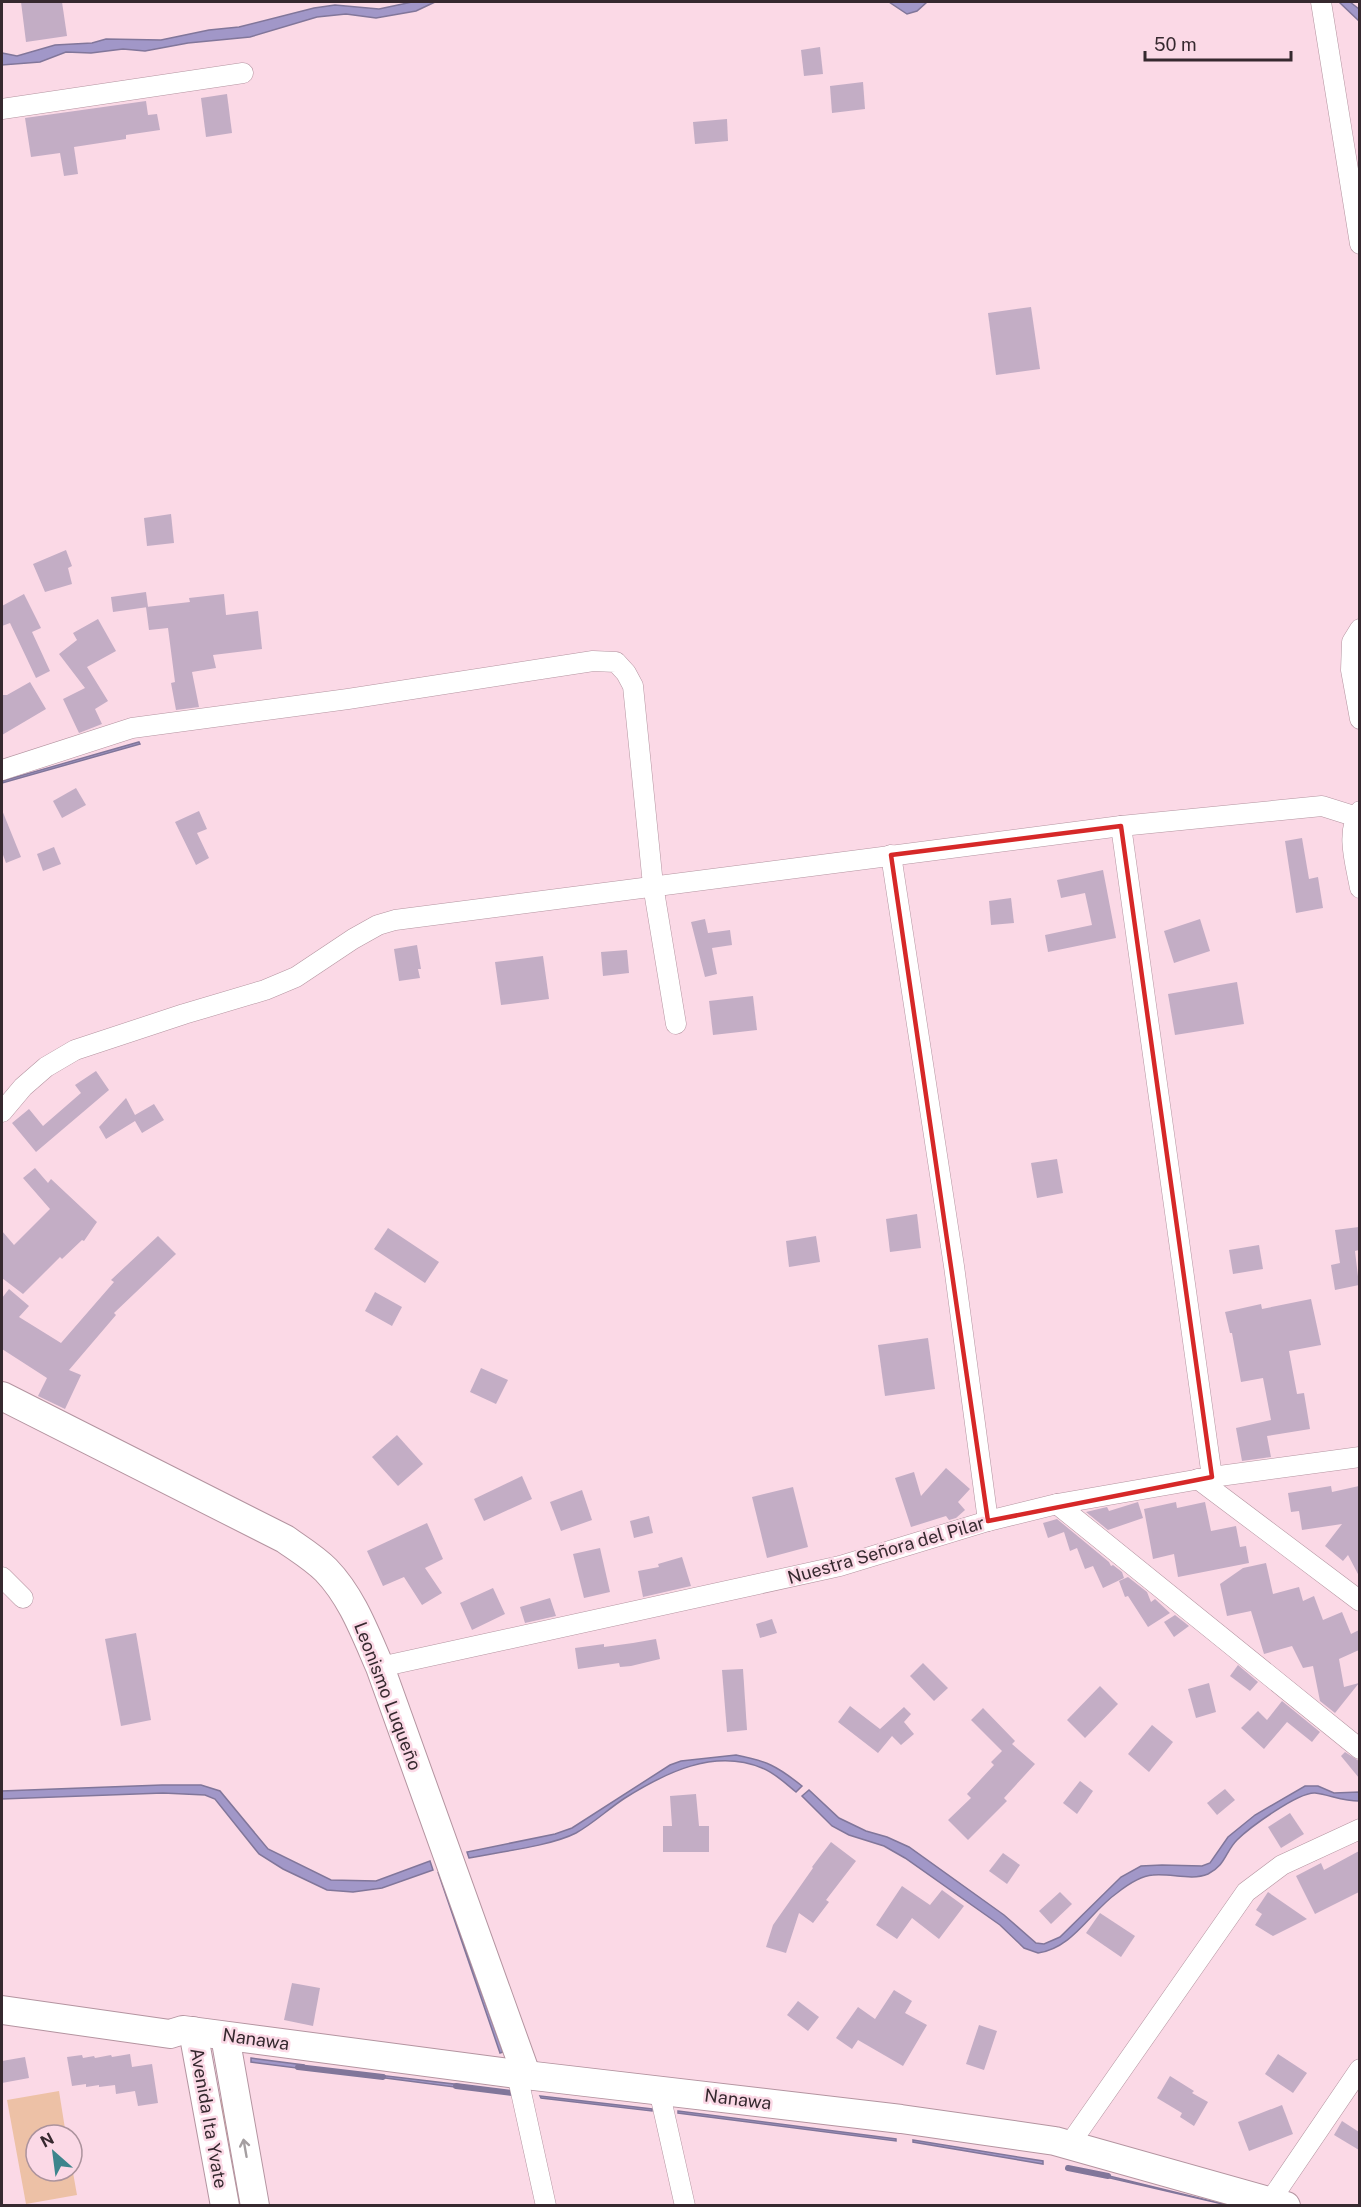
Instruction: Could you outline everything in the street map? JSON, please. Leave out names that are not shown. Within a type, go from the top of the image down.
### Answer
[{"type":"main road","name":"Leonismo Luqueño","points":[[2,1396],[285,1539],[325,1570],[353,1607],[380,1667],[521,2074]]},
{"type":"main road","name":"Nanawa","points":[[2,1996],[170,2020],[188,2030],[225,2036],[521,2074],[901,2118],[1069,2145],[1262,2202]]},
{"type":"main road","name":"Nanawa","points":[[2,2010],[170,2034],[188,2030]]},
{"type":"main road","name":"Avenida Ita Yvate","points":[[188,2030],[225,2205]]},
{"type":"main road","name":"Avenida Ita Yvate","points":[[225,2036],[255,2205]]},
{"type":"street","points":[[1321,2],[1359,243]]},
{"type":"street","points":[[2,109],[243,73]]},
{"type":"street","points":[[1359,629],[1353,642],[1351,670],[1359,719]]},
{"type":"street","points":[[2,770],[132,728],[348,699],[593,661],[616,662],[626,673],[633,686],[652,885],[676,1023]]},
{"type":"street","points":[[2,1112],[23,1087],[46,1067],[75,1050],[265,990],[296,977],[378,925],[413,916],[1121,826],[1322,806],[1358,816],[1352,842],[1359,888]]},
{"type":"street","points":[[1121,826],[1205,1478],[1359,1601]]},
{"type":"street","points":[[891,855],[954,1266],[988,1521]]},
{"type":"street","name":"Nuestra Señora del Pilar","points":[[380,1667],[840,1566],[988,1521],[1057,1504],[1205,1478],[1359,1457]]},
{"type":"street","points":[[1057,1504],[1359,1749]]},
{"type":"street","points":[[2,1577],[23,1598]]},
{"type":"street","points":[[1069,2145],[1246,1892],[1282,1865],[1359,1828]]},
{"type":"street","points":[[1262,2202],[1359,2069]]},
{"type":"street","points":[[521,2074],[546,2205]]},
{"type":"street","points":[[659,2090],[685,2205]]},
{"type":"highlighted area","points":[[1121,826],[1212,1477],[988,1521],[891,855]]},
{"type":"shaded area","points":[[412,2],[435,2],[416,11],[376,18],[346,14],[317,17],[250,37],[188,43],[145,51],[123,49],[91,53],[66,52],[40,62],[2,65],[2,53],[17,56],[55,45],[92,43],[106,39],[161,40],[209,30],[239,27],[314,8],[335,5],[379,9]]},
{"type":"shaded area","points":[[889,2],[927,2],[917,11],[907,14]]},
{"type":"shaded area","points":[[1339,2],[1350,2],[1359,9],[1359,21]]},
{"type":"shaded area","points":[[139,742],[140,744],[2,783],[2,781]]},
{"type":"shaded area","points":[[736,1755],[771,1765],[802,1786],[796,1792],[780,1778],[762,1768],[744,1763],[708,1762],[673,1772],[657,1780],[625,1798],[583,1829],[565,1838],[469,1858],[467,1852],[555,1834],[572,1828],[670,1765],[681,1761]]},
{"type":"shaded area","points":[[201,1785],[220,1791],[268,1849],[331,1880],[376,1881],[430,1861],[433,1870],[382,1888],[353,1892],[327,1890],[283,1869],[259,1854],[215,1799],[205,1795],[163,1793],[2,1799],[2,1791]]},
{"type":"shaded area","points":[[1305,1786],[1318,1786],[1334,1793],[1359,1792],[1359,1801],[1315,1793],[1297,1798],[1243,1834],[1218,1867],[1208,1874],[1195,1877],[1153,1875],[1139,1879],[1107,1901],[1071,1937],[1050,1950],[1038,1953],[1024,1948],[1000,1925],[905,1858],[884,1846],[849,1835],[832,1826],[802,1796],[809,1790],[839,1818],[909,1847],[1004,1915],[1036,1943],[1044,1944],[1060,1937],[1121,1877],[1141,1866],[1202,1866],[1210,1863],[1228,1837],[1255,1815]]},
{"type":"shaded area","points":[[438,1872],[503,2052],[500,2053]]},
{"type":"shaded area","points":[[251,2058],[304,2065],[304,2069],[251,2062]]},
{"type":"shaded area","points":[[378,2075],[462,2085],[462,2088],[378,2077]]},
{"type":"shaded area","points":[[59,2091],[64,2123],[24,2123],[24,2183],[75,2183],[77,2195],[26,2204],[7,2100]]},
{"type":"shaded area","points":[[540,2096],[652,2109],[652,2111],[541,2098]]},
{"type":"shaded area","points":[[222,2100],[244,2205],[237,2205],[218,2101]]},
{"type":"shaded area","points":[[678,2111],[896,2139],[896,2141],[678,2113]]},
{"type":"shaded area","points":[[913,2140],[1043,2161],[1043,2164],[913,2142]]},
{"type":"shaded area","points":[[1101,2174],[1227,2205],[1101,2176]]},
{"type":"building","points":[[21,2],[62,2],[67,36],[26,42]]},
{"type":"building","points":[[820,47],[823,74],[804,76],[801,50]]},
{"type":"building","points":[[863,82],[865,109],[832,113],[830,86]]},
{"type":"building","points":[[227,94],[232,133],[206,137],[201,98]]},
{"type":"building","points":[[146,101],[148,115],[157,114],[160,130],[126,135],[126,139],[74,147],[78,174],[64,176],[60,153],[31,157],[25,118]]},
{"type":"building","points":[[727,119],[728,141],[695,144],[693,122]]},
{"type":"building","points":[[1031,307],[1040,369],[996,375],[988,313]]},
{"type":"building","points":[[171,514],[174,543],[147,546],[144,518]]},
{"type":"building","points":[[66,550],[72,566],[68,568],[72,584],[45,592],[33,564]]},
{"type":"building","points":[[146,592],[148,607],[113,612],[111,597]]},
{"type":"building","points":[[24,594],[41,628],[32,632],[50,671],[36,678],[10,623],[2,626],[2,606]]},
{"type":"building","points":[[224,594],[226,615],[258,611],[262,649],[213,655],[216,668],[192,672],[199,707],[176,710],[171,683],[175,682],[168,628],[149,630],[146,607],[190,602],[189,598]]},
{"type":"building","points":[[98,619],[116,651],[87,667],[108,701],[95,709],[102,724],[79,733],[63,699],[85,688],[59,654],[77,640],[73,633]]},
{"type":"building","points":[[30,682],[46,709],[2,735],[2,695],[7,695]]},
{"type":"building","points":[[76,788],[86,805],[62,818],[53,801]]},
{"type":"building","points":[[2,810],[21,857],[6,863],[2,852]]},
{"type":"building","points":[[199,811],[207,829],[197,833],[209,858],[196,865],[175,822]]},
{"type":"building","points":[[1302,838],[1309,879],[1318,877],[1323,908],[1296,913],[1285,841]]},
{"type":"building","points":[[54,847],[61,864],[43,871],[37,854]]},
{"type":"building","points":[[1103,870],[1116,938],[1048,952],[1045,935],[1092,925],[1085,893],[1061,898],[1057,880]]},
{"type":"building","points":[[1011,898],[1014,923],[991,925],[989,901]]},
{"type":"building","points":[[705,919],[708,933],[730,930],[732,945],[712,948],[717,974],[705,977],[691,922]]},
{"type":"building","points":[[1200,919],[1210,951],[1174,963],[1164,931]]},
{"type":"building","points":[[417,945],[421,969],[418,969],[420,978],[399,981],[394,949]]},
{"type":"building","points":[[627,950],[629,973],[603,976],[601,952]]},
{"type":"building","points":[[543,956],[549,999],[501,1005],[495,962]]},
{"type":"building","points":[[1237,982],[1244,1024],[1175,1035],[1168,994]]},
{"type":"building","points":[[753,996],[757,1030],[713,1035],[709,1001]]},
{"type":"building","points":[[96,1071],[109,1090],[36,1152],[12,1123],[29,1109],[43,1126],[81,1093],[75,1085]]},
{"type":"building","points":[[126,1098],[135,1115],[154,1104],[164,1120],[142,1133],[135,1121],[106,1139],[99,1127]]},
{"type":"building","points":[[1057,1159],[1063,1193],[1037,1198],[1031,1163]]},
{"type":"building","points":[[35,1168],[48,1183],[51,1179],[97,1222],[84,1241],[82,1240],[62,1259],[60,1257],[23,1294],[2,1278],[2,1231],[14,1245],[50,1209],[23,1178]]},
{"type":"building","points":[[917,1214],[921,1248],[890,1252],[886,1219]]},
{"type":"building","points":[[1359,1227],[1359,1250],[1355,1251],[1359,1285],[1335,1290],[1331,1265],[1340,1263],[1335,1230]]},
{"type":"building","points":[[388,1228],[439,1262],[425,1283],[374,1249]]},
{"type":"building","points":[[158,1236],[176,1254],[114,1313],[116,1315],[69,1370],[81,1375],[65,1409],[38,1396],[47,1378],[2,1349],[2,1298],[9,1289],[29,1306],[19,1317],[61,1343],[114,1282],[111,1280]]},
{"type":"building","points":[[816,1236],[820,1262],[789,1267],[786,1241]]},
{"type":"building","points":[[1259,1245],[1263,1269],[1233,1274],[1229,1250]]},
{"type":"building","points":[[375,1292],[402,1307],[392,1326],[365,1311]]},
{"type":"building","points":[[1311,1299],[1321,1345],[1289,1351],[1297,1394],[1304,1393],[1310,1429],[1267,1436],[1271,1457],[1242,1461],[1236,1428],[1271,1420],[1263,1378],[1241,1382],[1232,1333],[1230,1333],[1225,1312],[1261,1304],[1262,1309]]},
{"type":"building","points":[[928,1338],[935,1389],[885,1396],[878,1345]]},
{"type":"building","points":[[481,1368],[508,1380],[496,1404],[470,1392]]},
{"type":"building","points":[[397,1435],[423,1464],[398,1486],[372,1457]]},
{"type":"building","points":[[946,1468],[970,1489],[958,1502],[965,1510],[956,1518],[949,1520],[946,1516],[911,1527],[895,1478],[914,1472],[921,1496]]},
{"type":"building","points":[[522,1476],[532,1499],[484,1521],[474,1499]]},
{"type":"building","points":[[1331,1486],[1332,1492],[1359,1486],[1359,1576],[1348,1555],[1343,1561],[1325,1546],[1342,1524],[1302,1530],[1299,1511],[1291,1512],[1288,1493]]},
{"type":"building","points":[[793,1487],[808,1547],[767,1558],[752,1497]]},
{"type":"building","points":[[582,1490],[592,1520],[561,1531],[550,1502]]},
{"type":"building","points":[[1138,1502],[1143,1518],[1108,1530],[1086,1512],[1107,1507],[1109,1511]]},
{"type":"building","points":[[1176,1502],[1177,1508],[1205,1502],[1211,1531],[1236,1526],[1240,1547],[1246,1546],[1249,1563],[1178,1577],[1174,1554],[1153,1559],[1144,1509]]},
{"type":"building","points":[[649,1516],[653,1533],[634,1538],[630,1521]]},
{"type":"building","points":[[1057,1519],[1111,1566],[1113,1565],[1122,1572],[1124,1578],[1103,1588],[1093,1566],[1085,1569],[1077,1548],[1070,1551],[1064,1532],[1048,1538],[1043,1523]]},
{"type":"building","points":[[427,1523],[443,1559],[425,1568],[442,1593],[422,1605],[404,1577],[383,1586],[367,1551]]},
{"type":"building","points":[[600,1548],[610,1592],[584,1598],[573,1554]]},
{"type":"building","points":[[682,1557],[691,1586],[643,1597],[638,1571],[659,1567],[658,1564]]},
{"type":"building","points":[[1266,1563],[1273,1594],[1299,1587],[1303,1601],[1314,1596],[1323,1620],[1342,1612],[1351,1634],[1359,1630],[1359,1650],[1339,1659],[1344,1687],[1359,1683],[1335,1713],[1320,1701],[1313,1666],[1303,1668],[1292,1646],[1264,1654],[1251,1611],[1227,1616],[1220,1584],[1243,1568]]},
{"type":"building","points":[[1128,1577],[1147,1592],[1151,1602],[1155,1599],[1170,1613],[1148,1627],[1128,1596],[1125,1597],[1119,1581]]},
{"type":"building","points":[[493,1588],[505,1614],[472,1630],[460,1603]]},
{"type":"building","points":[[550,1598],[556,1616],[525,1623],[520,1607]]},
{"type":"building","points":[[1175,1615],[1189,1626],[1174,1637],[1164,1622]]},
{"type":"building","points":[[772,1619],[777,1633],[760,1638],[756,1624]]},
{"type":"building","points":[[136,1633],[151,1720],[121,1726],[105,1639]]},
{"type":"building","points":[[656,1639],[660,1659],[631,1666],[620,1667],[619,1663],[578,1669],[575,1648],[604,1644],[604,1647]]},
{"type":"building","points":[[923,1663],[948,1688],[934,1701],[910,1676]]},
{"type":"building","points":[[1238,1665],[1258,1682],[1250,1691],[1230,1676]]},
{"type":"building","points":[[743,1669],[747,1730],[727,1732],[722,1670]]},
{"type":"building","points":[[1209,1683],[1216,1712],[1196,1718],[1188,1689]]},
{"type":"building","points":[[1100,1686],[1118,1704],[1085,1738],[1067,1720]]},
{"type":"building","points":[[1282,1701],[1320,1732],[1312,1742],[1287,1722],[1264,1749],[1241,1728],[1258,1711],[1267,1720]]},
{"type":"building","points":[[850,1706],[880,1729],[904,1707],[911,1714],[904,1722],[914,1734],[901,1745],[892,1736],[878,1753],[838,1722]]},
{"type":"building","points":[[983,1708],[1015,1741],[1012,1744],[1035,1764],[1004,1798],[1007,1801],[968,1840],[948,1820],[971,1798],[967,1794],[994,1765],[991,1762],[1002,1751],[971,1720]]},
{"type":"building","points":[[1152,1725],[1173,1742],[1149,1772],[1128,1754]]},
{"type":"building","points":[[1345,1752],[1359,1761],[1359,1778],[1341,1756]]},
{"type":"building","points":[[1080,1781],[1093,1791],[1077,1814],[1063,1803]]},
{"type":"building","points":[[1225,1789],[1235,1800],[1217,1815],[1207,1803]]},
{"type":"building","points":[[696,1794],[699,1826],[709,1826],[709,1852],[663,1852],[663,1826],[672,1826],[670,1796]]},
{"type":"building","points":[[1290,1813],[1304,1834],[1281,1848],[1268,1827]]},
{"type":"building","points":[[831,1842],[856,1861],[826,1900],[829,1902],[813,1923],[799,1913],[786,1953],[766,1947],[773,1925]]},
{"type":"building","points":[[1359,1851],[1359,1892],[1315,1914],[1296,1876],[1321,1863],[1324,1870]]},
{"type":"building","points":[[1003,1853],[1020,1865],[1007,1884],[989,1871]]},
{"type":"building","points":[[902,1886],[930,1905],[942,1890],[964,1906],[939,1939],[912,1918],[897,1939],[876,1925]]},
{"type":"building","points":[[1060,1892],[1072,1904],[1051,1924],[1039,1911]]},
{"type":"building","points":[[1268,1892],[1307,1919],[1273,1936],[1255,1925],[1262,1914],[1256,1910]]},
{"type":"building","points":[[1100,1913],[1135,1936],[1121,1957],[1086,1933]]},
{"type":"building","points":[[292,1983],[320,1988],[313,2026],[284,2020]]},
{"type":"building","points":[[894,1990],[912,2001],[905,2013],[927,2025],[903,2066],[858,2040],[852,2049],[836,2038],[858,2007],[875,2019]]},
{"type":"building","points":[[798,2001],[819,2017],[808,2031],[787,2015]]},
{"type":"building","points":[[979,2025],[997,2031],[984,2070],[966,2064]]},
{"type":"building","points":[[130,2054],[132,2067],[152,2064],[158,2103],[138,2106],[135,2091],[116,2094],[115,2085],[72,2086],[67,2057],[82,2055],[83,2058],[94,2056],[95,2058]]},
{"type":"building","points":[[1278,2054],[1307,2073],[1293,2093],[1265,2074]]},
{"type":"building","points":[[25,2057],[29,2078],[2,2083],[2,2061]]},
{"type":"building","points":[[1170,2076],[1208,2102],[1194,2126],[1180,2117],[1182,2113],[1157,2098]]},
{"type":"building","points":[[1282,2105],[1293,2134],[1249,2151],[1238,2122]]},
{"type":"building","points":[[1342,2121],[1359,2132],[1359,2150],[1334,2135]]},
{"type":"waterway","points":[[298,2067],[383,2077]]},
{"type":"waterway","points":[[456,2086],[512,2093]]},
{"type":"waterway","points":[[1068,2168],[1108,2176]]}]
